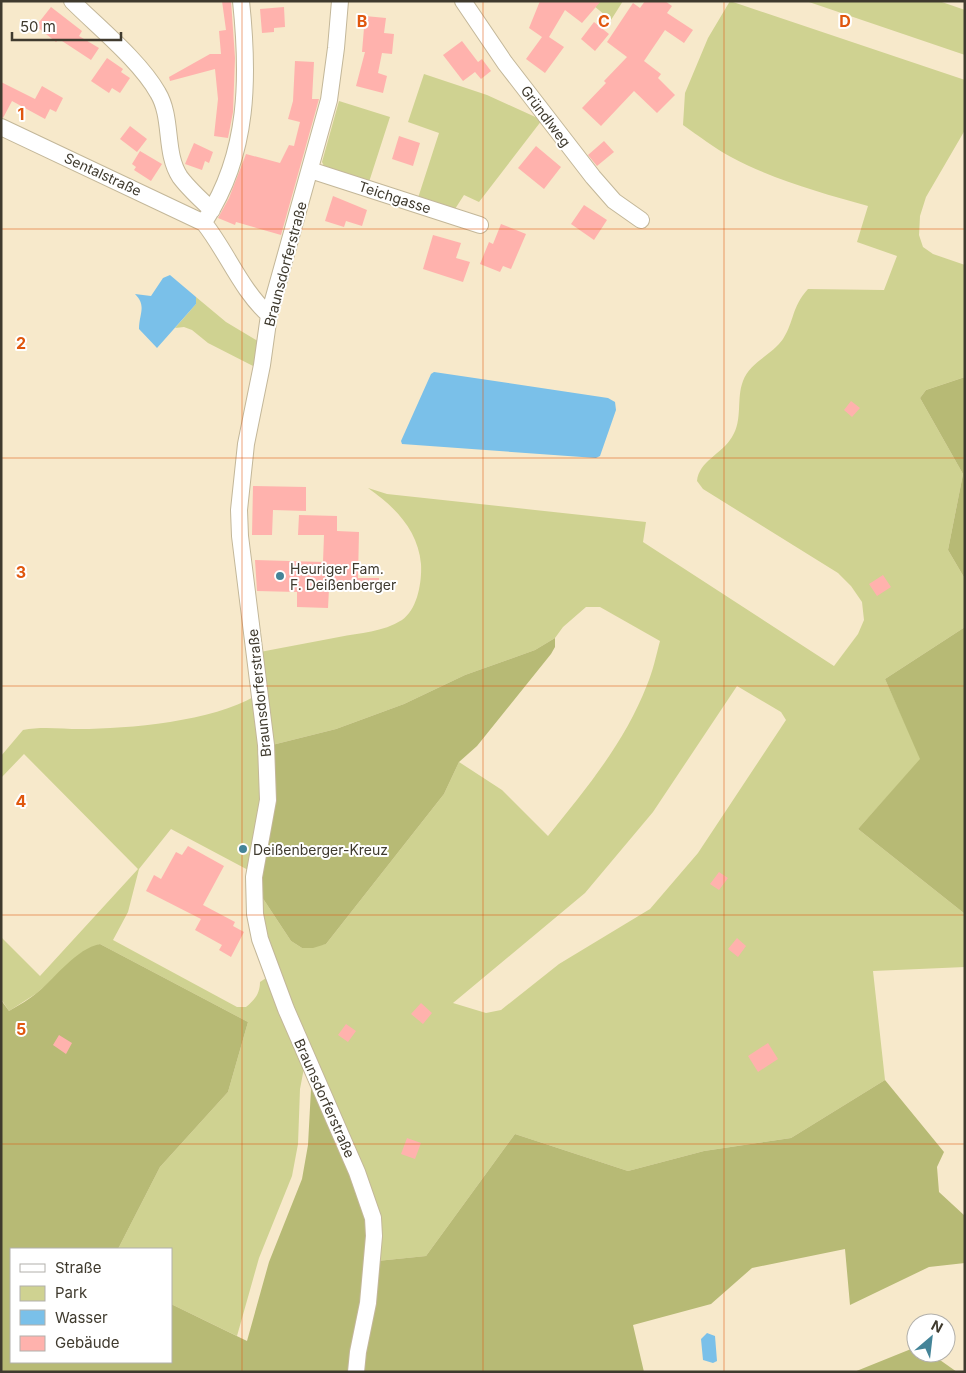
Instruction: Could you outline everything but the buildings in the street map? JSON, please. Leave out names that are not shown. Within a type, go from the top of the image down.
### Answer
[{"type":"street","points":[[72,1],[144,73],[158,92],[165,106],[173,158],[179,176],[208,216],[215,237],[254,301],[269,314]]},
{"type":"street","points":[[208,216],[222,190],[233,159],[242,120],[246,82],[241,1]]},
{"type":"street","name":"Braunsdorferstraße","points":[[340,1],[336,48],[328,100],[269,314],[262,365],[246,444],[239,510],[240,536],[267,754],[268,800],[254,877],[256,914],[260,939],[286,1010],[357,1172],[372,1218],[374,1236],[368,1303],[356,1372]]},
{"type":"street","name":"Gründlweg","points":[[463,1],[505,63],[592,177],[614,201],[641,220]]},
{"type":"street","name":"Sentalstraße","points":[[1,127],[208,216]]},
{"type":"street","name":"Teichgasse","points":[[310,170],[480,224]]},
{"type":"green space","points":[[588,1],[623,1],[611,20]]},
{"type":"green space","points":[[730,1],[965,80],[965,130],[926,197],[920,216],[919,235],[923,247],[933,254],[965,265],[965,377],[926,390],[920,398],[963,474],[948,550],[965,579],[965,627],[885,679],[921,759],[858,829],[965,914],[965,967],[873,971],[885,1080],[791,1138],[704,1151],[628,1171],[515,1134],[426,1256],[377,1261],[341,1122],[265,937],[260,894],[291,941],[302,948],[326,944],[444,794],[459,762],[502,790],[548,836],[604,764],[628,726],[649,680],[660,641],[600,607],[586,607],[563,627],[555,638],[535,650],[465,675],[404,704],[336,729],[272,745],[260,652],[371,632],[387,627],[402,620],[407,615],[412,609],[418,594],[421,564],[415,540],[404,520],[396,511],[368,488],[387,494],[646,522],[643,542],[834,666],[858,634],[864,620],[862,602],[851,586],[838,573],[703,489],[697,481],[702,468],[732,437],[737,423],[741,388],[746,374],[783,339],[799,302],[808,289],[884,290],[897,256],[857,242],[868,206],[764,173],[713,146],[683,125],[685,93],[708,38]],"holes":[[[737,686],[781,712],[786,720],[698,853],[650,909],[559,964],[501,1010],[486,1013],[453,1003],[585,893],[653,812]]]},
{"type":"green space","points":[[806,1],[939,1],[965,10],[965,55]]},
{"type":"green space","points":[[424,74],[487,95],[542,120],[479,202],[464,195],[455,209],[418,198],[439,133],[408,122]]},
{"type":"green space","points":[[339,101],[390,117],[369,182],[325,168],[322,162]]},
{"type":"green space","points":[[196,297],[226,322],[261,343],[257,368],[208,343],[192,330],[184,327],[175,328],[196,304]]},
{"type":"green space","points":[[965,377],[965,579],[948,550],[963,474],[920,398],[926,390]]},
{"type":"green space","points":[[965,627],[965,914],[858,829],[920,759],[885,679]]},
{"type":"green space","points":[[555,638],[555,647],[551,654],[477,746],[459,762],[444,794],[326,944],[313,948],[302,948],[291,941],[260,894],[272,745],[336,729],[404,704],[465,675],[535,650]]},
{"type":"green space","points":[[255,696],[263,800],[250,871],[171,829],[139,869],[128,912],[113,940],[237,1007],[246,1007],[252,1002],[258,993],[260,982],[269,976],[304,1068],[300,1089],[298,1144],[292,1176],[259,1258],[237,1336],[172,1304],[172,1248],[119,1248],[160,1167],[228,1092],[248,1022],[100,944],[81,953],[37,993],[9,1011],[1,999],[1,937],[40,976],[138,869],[24,754],[1,778],[1,756],[23,730],[45,728],[100,729],[146,725],[217,712],[238,705]]},
{"type":"green space","points":[[100,944],[248,1022],[228,1092],[160,1167],[119,1248],[10,1248],[10,1363],[172,1363],[172,1304],[247,1341],[269,1262],[302,1179],[308,1145],[311,1089],[315,1089],[352,1175],[377,1261],[426,1256],[515,1134],[628,1171],[704,1151],[791,1138],[885,1080],[944,1152],[937,1167],[939,1192],[965,1216],[965,1263],[929,1267],[850,1305],[845,1249],[752,1268],[711,1304],[633,1325],[644,1372],[1,1372],[1,1000],[9,1011],[35,995],[75,957]]},
{"type":"green space","points":[[906,1351],[906,1363],[944,1363],[957,1372],[854,1372]]},
{"type":"water","points":[[170,275],[196,297],[196,304],[157,348],[139,329],[142,306],[135,294],[151,296],[163,278]]},
{"type":"water","points":[[434,372],[608,398],[615,402],[616,410],[600,456],[596,458],[402,444],[401,441],[431,374]]},
{"type":"water","points":[[707,1333],[715,1336],[717,1361],[713,1363],[703,1360],[701,1339]]},
{"type":"place","name":"Heuriger Fam. F. Deißenberger","points":[[280,576]]},
{"type":"place","name":"Deißenberger-Kreuz","points":[[243,849]]}]
